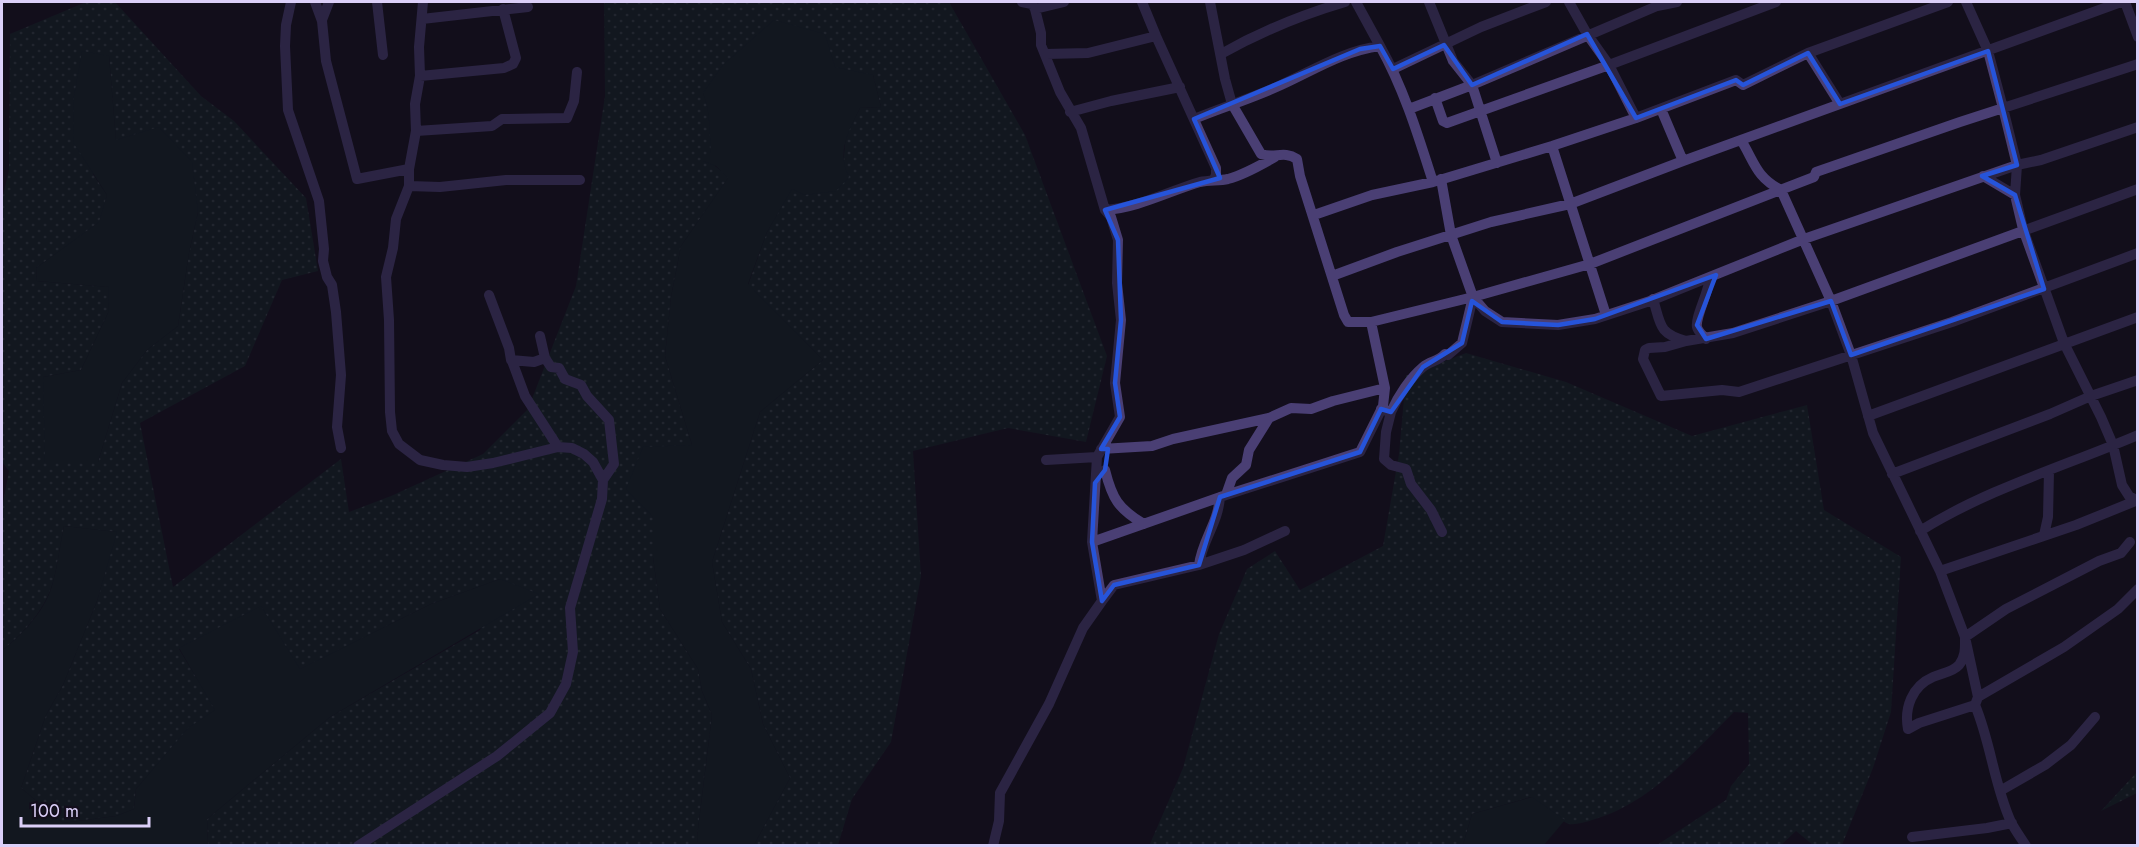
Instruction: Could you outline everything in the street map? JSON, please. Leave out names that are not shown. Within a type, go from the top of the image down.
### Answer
[{"type":"street","points":[[291,2],[286,25],[285,46],[288,110],[319,201],[323,261],[327,277],[332,285],[336,312],[341,375],[337,427],[341,448]]},
{"type":"street","points":[[315,2],[322,21],[326,61],[357,179],[409,169]]},
{"type":"street","points":[[322,21],[328,2]]},
{"type":"street","points":[[377,2],[383,55]]},
{"type":"street","points":[[423,2],[419,47],[420,76],[415,104],[416,130],[409,169],[409,186],[396,219],[393,248],[386,277],[392,431],[399,444],[420,460],[443,465],[466,467],[493,463],[558,447],[572,448],[593,462],[603,480]]},
{"type":"street","points":[[1022,2],[1032,4],[1035,9],[1041,33],[1041,45],[1060,92],[1087,142],[1105,210],[1111,217],[1118,240],[1117,283],[1121,320],[1115,383],[1120,417],[1102,451],[1095,483],[1092,542],[1102,601]]},
{"type":"street","points":[[1035,9],[1064,2]]},
{"type":"street","points":[[1142,2],[1216,168],[1214,179]]},
{"type":"street","points":[[1212,2],[1224,79],[1232,104],[1261,154],[1266,156],[1288,154],[1297,159],[1300,176],[1348,322],[1371,322],[1473,297],[1590,264],[1814,177],[1816,172],[2138,64]]},
{"type":"street","points":[[1221,54],[1253,36],[1315,10],[1345,2]]},
{"type":"street","points":[[1356,2],[1393,69],[1409,109],[1437,180],[1473,297],[1485,311],[1502,322],[1558,325],[1606,315],[1653,299],[1804,239],[1983,176],[2041,160],[2138,128]]},
{"type":"street","points":[[1429,2],[1444,45],[1458,69],[1472,84],[1497,163]]},
{"type":"street","points":[[1393,69],[1481,27],[1546,2]]},
{"type":"street","points":[[1569,2],[1587,34],[1609,65],[1636,118]]},
{"type":"street","points":[[1409,109],[1657,6],[1677,2]]},
{"type":"street","points":[[1436,98],[1444,123],[1482,112],[1776,2]]},
{"type":"street","points":[[1314,215],[1372,195],[1437,180],[1552,146],[1636,118],[1736,80],[1743,85],[1808,54],[1948,2]]},
{"type":"street","points":[[1966,2],[1988,51],[2003,108],[2017,165],[2015,195],[2023,229],[2064,343],[2113,445],[2122,485],[2129,496],[2137,501]]},
{"type":"street","points":[[1332,276],[1491,222],[1570,204],[2123,2],[2138,37]]},
{"type":"street","points":[[422,19],[528,7]]},
{"type":"street","points":[[420,76],[504,68],[513,64],[516,58],[503,9]]},
{"type":"street","points":[[1046,54],[1088,52],[1156,36]]},
{"type":"street","points":[[1194,119],[1284,84],[1320,65],[1360,49],[1380,46]]},
{"type":"street","points":[[1808,54],[1840,104]]},
{"type":"street","points":[[416,130],[492,126],[502,119],[567,118],[574,101],[577,72]]},
{"type":"street","points":[[1070,112],[1180,87]]},
{"type":"street","points":[[1661,109],[1683,161]]},
{"type":"street","points":[[1741,140],[1761,176],[1781,190],[1804,239],[1831,301],[1851,356],[1874,433],[1940,571],[1965,637],[1981,719],[2000,791],[2012,823],[2026,846]]},
{"type":"street","points":[[1552,146],[1606,315]]},
{"type":"street","points":[[1105,210],[1125,207],[1214,179],[1228,179],[1258,167],[1279,155]]},
{"type":"street","points":[[1983,176],[2015,195]]},
{"type":"street","points":[[409,186],[440,187],[506,180],[580,180]]},
{"type":"street","points":[[2138,189],[2023,229],[1831,301],[1733,333],[1649,348],[1643,359],[1660,396],[1722,390],[1739,392],[1952,322],[2138,253]]},
{"type":"street","points":[[1706,339],[1698,331],[1697,325],[1706,299],[1710,277]]},
{"type":"street","points":[[489,295],[525,396],[558,447]]},
{"type":"street","points":[[1092,542],[1223,496],[1360,452],[1386,410],[1423,367],[1445,354],[1448,355],[1462,343],[1473,297]]},
{"type":"street","points":[[1653,299],[1663,330],[1668,336],[1686,341]]},
{"type":"street","points":[[1868,416],[2138,317]]},
{"type":"street","points":[[1371,322],[1385,388],[1384,459],[1391,465],[1406,469],[1411,484],[1431,510],[1442,532]]},
{"type":"street","points":[[358,846],[497,756],[550,713],[566,684],[573,652],[570,609],[597,520],[603,480],[614,464],[609,420],[587,396],[581,385],[566,379],[559,368],[551,367],[545,357],[540,336]]},
{"type":"street","points":[[512,360],[534,362],[545,357]]},
{"type":"street","points":[[1892,474],[2091,396],[2138,380]]},
{"type":"street","points":[[1046,460],[1152,446],[1173,439],[1269,418],[1292,408],[1311,409],[1385,388]]},
{"type":"street","points":[[1199,565],[1200,554],[1219,512],[1223,496],[1232,478],[1246,465],[1253,442],[1269,418]]},
{"type":"street","points":[[1920,531],[1949,513],[2138,435]]},
{"type":"street","points":[[1102,451],[1110,490],[1126,513],[1144,524]]},
{"type":"street","points":[[1095,483],[1105,470]]},
{"type":"street","points":[[2044,535],[2048,517],[2049,471]]},
{"type":"street","points":[[1940,571],[2076,525],[2137,501]]},
{"type":"street","points":[[993,846],[999,821],[1000,793],[1049,704],[1083,628],[1114,585],[1199,565],[1244,550],[1285,531]]},
{"type":"street","points":[[1965,637],[2006,609],[2099,561],[2121,553],[2130,542]]},
{"type":"street","points":[[1965,637],[1964,656],[1958,667],[1930,678],[1911,699],[1906,711],[1908,729],[1977,701],[2064,647],[2118,609],[2138,589]]},
{"type":"street","points":[[2000,791],[2045,765],[2071,745],[2095,717]]},
{"type":"street","points":[[1912,837],[2012,823]]},
{"type":"highlighted area","points":[[1587,34],[1636,118],[1736,80],[1743,85],[1808,53],[1840,104],[1988,51],[2017,165],[1982,176],[2015,195],[2044,289],[1851,355],[1831,301],[1706,339],[1697,325],[1716,275],[1595,319],[1558,325],[1502,322],[1472,301],[1462,343],[1423,367],[1391,412],[1381,409],[1360,452],[1220,497],[1199,565],[1114,585],[1102,601],[1092,542],[1095,483],[1105,470],[1108,449],[1101,449],[1120,417],[1115,383],[1121,320],[1118,240],[1105,210],[1220,178],[1194,119],[1360,49],[1380,46],[1393,69],[1444,45],[1472,85]]},
{"type":"shaded area","points":[[86,2],[115,2],[201,96],[234,121],[306,198],[318,271],[282,280],[245,366],[140,423],[173,587],[341,459],[349,512],[391,496],[483,454],[528,409],[576,286],[605,96],[604,2],[949,2],[1025,135],[1107,356],[1086,442],[1008,428],[913,451],[921,576],[891,742],[852,799],[838,845],[754,845],[790,778],[763,724],[751,669],[722,622],[712,562],[760,412],[823,360],[748,285],[767,232],[792,188],[843,165],[846,135],[860,108],[881,107],[873,75],[703,93],[708,106],[711,154],[715,166],[729,177],[681,246],[671,297],[665,356],[692,445],[653,517],[653,557],[660,609],[698,669],[702,691],[712,715],[697,837],[698,845],[208,845],[207,819],[330,717],[480,630],[500,579],[431,604],[299,670],[179,649],[216,710],[188,729],[136,789],[134,809],[116,816],[63,823],[21,788],[46,715],[63,685],[97,601],[116,532],[64,526],[50,592],[26,628],[12,643],[2,649],[2,508],[9,471],[2,462],[2,200],[9,170],[10,34]],"holes":[[[109,56],[116,141],[198,212],[178,326],[147,350],[122,383],[98,462],[43,377],[81,370],[108,313],[110,287],[37,281],[36,268],[100,222],[107,195],[93,174]]]},
{"type":"shaded area","points":[[774,20],[825,34],[835,67],[873,75],[881,107],[860,108],[848,133],[844,150],[845,168],[849,177],[836,191],[805,195],[792,189],[767,232],[748,284],[823,360],[760,412],[712,562],[722,622],[751,669],[763,724],[790,778],[754,845],[698,845],[697,837],[712,715],[702,691],[698,669],[660,609],[653,557],[653,517],[626,489],[643,447],[692,445],[665,356],[671,297],[681,246],[728,178],[716,166],[703,161],[711,153],[709,115],[703,93],[723,65]]},
{"type":"shaded area","points":[[82,51],[109,56],[116,140],[159,127],[192,162],[198,212],[178,326],[147,350],[122,383],[98,462],[45,462],[43,377],[81,370],[108,313],[109,287],[37,281],[36,268],[99,222],[107,195],[73,142],[74,96]]},
{"type":"shaded area","points":[[1466,353],[1566,382],[1692,436],[1807,405],[1824,510],[1901,557],[1891,712],[1873,768],[1842,845],[1813,845],[1796,831],[1781,845],[1657,845],[1726,800],[1731,786],[1749,764],[1748,713],[1734,712],[1652,790],[1613,812],[1581,823],[1569,824],[1531,797],[1472,814],[1463,845],[1149,846],[1183,768],[1219,634],[1247,569],[1275,551],[1300,590],[1383,546],[1399,454],[1406,376]]},
{"type":"shaded area","points":[[64,526],[117,532],[97,601],[63,685],[46,715],[21,788],[63,823],[116,816],[134,809],[136,789],[188,728],[215,710],[179,648],[261,606],[300,669],[431,604],[500,579],[539,594],[330,717],[207,819],[208,845],[2,845],[2,649],[12,643],[27,628],[46,601],[55,575]]},
{"type":"shaded area","points":[[2137,772],[2137,793],[2101,811]]},
{"type":"shaded area","points":[[1532,797],[1565,820],[1544,845],[1463,845],[1472,814]]}]
